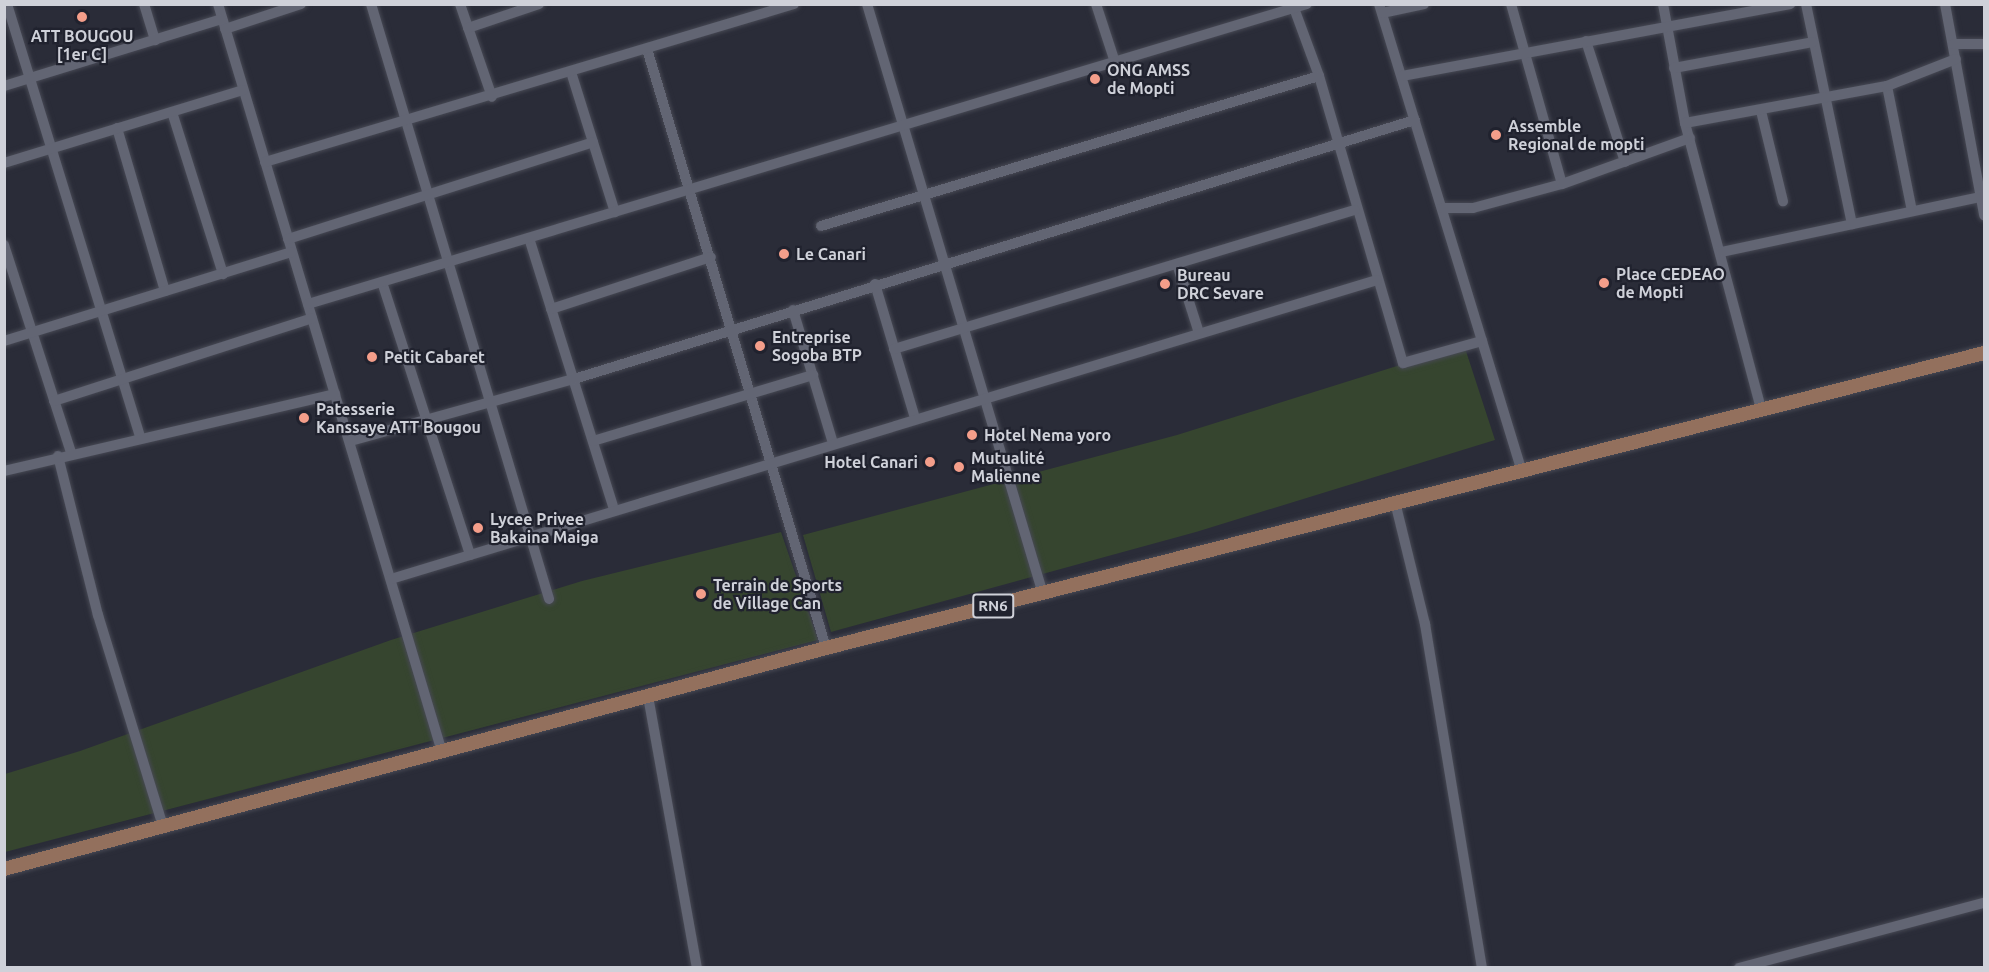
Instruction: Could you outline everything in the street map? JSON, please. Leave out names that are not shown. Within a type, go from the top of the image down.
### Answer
[{"type":"main road","name":"RN6","points":[[4,869],[826,648],[1396,506],[1761,409],[1984,353]]},
{"type":"street","points":[[7,4],[103,310],[140,437]]},
{"type":"street","points":[[144,4],[155,40]]},
{"type":"street","points":[[218,4],[442,752]]},
{"type":"street","points":[[4,86],[155,40],[301,4]]},
{"type":"street","points":[[371,4],[405,121],[431,194],[448,262],[549,598]]},
{"type":"street","points":[[460,4],[492,97]]},
{"type":"street","points":[[468,28],[539,4]]},
{"type":"street","points":[[265,162],[492,97],[794,4]]},
{"type":"street","points":[[867,4],[1043,594]]},
{"type":"street","points":[[1096,4],[1115,62]]},
{"type":"street","points":[[308,304],[1307,4]]},
{"type":"street","points":[[1424,4],[1381,9],[1522,473]]},
{"type":"street","points":[[1511,4],[1562,184]]},
{"type":"street","points":[[1663,4],[1685,123],[1761,409]]},
{"type":"street","points":[[1402,76],[1790,4]]},
{"type":"street","points":[[1806,4],[1823,97],[1852,224]]},
{"type":"street","points":[[1945,4],[1984,215]]},
{"type":"street","points":[[1294,8],[1319,76],[1355,210],[1403,363],[1482,341]]},
{"type":"street","points":[[1586,41],[1625,162]]},
{"type":"street","points":[[1674,68],[1813,42]]},
{"type":"street","points":[[1953,44],[1984,44]]},
{"type":"street","points":[[647,49],[692,190],[826,648]]},
{"type":"street","points":[[1685,123],[1761,111],[1887,86],[1956,59]]},
{"type":"street","points":[[571,72],[615,212]]},
{"type":"street","points":[[821,226],[1319,76]]},
{"type":"street","points":[[1887,86],[1912,211]]},
{"type":"street","points":[[4,163],[243,90]]},
{"type":"street","points":[[1761,111],[1783,201]]},
{"type":"street","points":[[172,112],[223,274]]},
{"type":"street","points":[[350,441],[491,404],[574,379],[875,284],[1338,146],[1415,120]]},
{"type":"street","points":[[117,128],[165,291]]},
{"type":"street","points":[[1442,208],[1473,208],[1562,184],[1690,138]]},
{"type":"street","points":[[288,239],[593,142]]},
{"type":"street","points":[[1721,252],[1982,196]]},
{"type":"street","points":[[894,349],[1355,210]]},
{"type":"street","points":[[529,238],[614,510]]},
{"type":"street","points":[[4,245],[71,453]]},
{"type":"street","points":[[4,341],[292,252]]},
{"type":"street","points":[[551,309],[711,257]]},
{"type":"street","points":[[1177,264],[1198,333]]},
{"type":"street","points":[[391,579],[984,397],[1377,280]]},
{"type":"street","points":[[382,282],[470,555]]},
{"type":"street","points":[[875,284],[915,418]]},
{"type":"street","points":[[793,310],[834,443]]},
{"type":"street","points":[[54,401],[124,382],[312,318]]},
{"type":"street","points":[[593,441],[813,375]]},
{"type":"street","points":[[4,471],[58,456],[335,394]]},
{"type":"street","points":[[58,456],[98,615],[163,826]]},
{"type":"street","points":[[1396,506],[1425,624],[1482,968]]},
{"type":"street","points":[[648,696],[697,968]]},
{"type":"street","points":[[1739,968],[1984,903]]},
{"type":"green space","points":[[1464,345],[1495,440],[1196,532],[831,632],[803,535],[1177,435]]},
{"type":"green space","points":[[781,532],[818,640],[5,852],[5,774],[80,751],[391,640],[582,581]]},
{"type":"place","name":"ATT BOUGOU [1er C]","points":[[82,17]]},
{"type":"place","name":"ONG AMSS de Mopti","points":[[1095,79]]},
{"type":"place","name":"Assemble Regional de mopti","points":[[1496,135]]},
{"type":"place","name":"Le Canari","points":[[784,254]]},
{"type":"place","name":"Place CEDEAO de Mopti","points":[[1604,283]]},
{"type":"place","name":"Bureau DRC Sevare","points":[[1165,284]]},
{"type":"place","name":"Entreprise Sogoba BTP","points":[[760,346]]},
{"type":"place","name":"Petit Cabaret","points":[[372,357]]},
{"type":"place","name":"Patesserie Kanssaye ATT Bougou","points":[[304,418]]},
{"type":"place","name":"Hotel Nema yoro","points":[[972,435]]},
{"type":"place","name":"Hotel Canari","points":[[930,462]]},
{"type":"place","name":"Mutualité Malienne","points":[[959,467]]},
{"type":"place","name":"Lycee Privee Bakaina Maiga","points":[[478,528]]},
{"type":"place","name":"Terrain de Sports de Village Can","points":[[701,594]]}]
